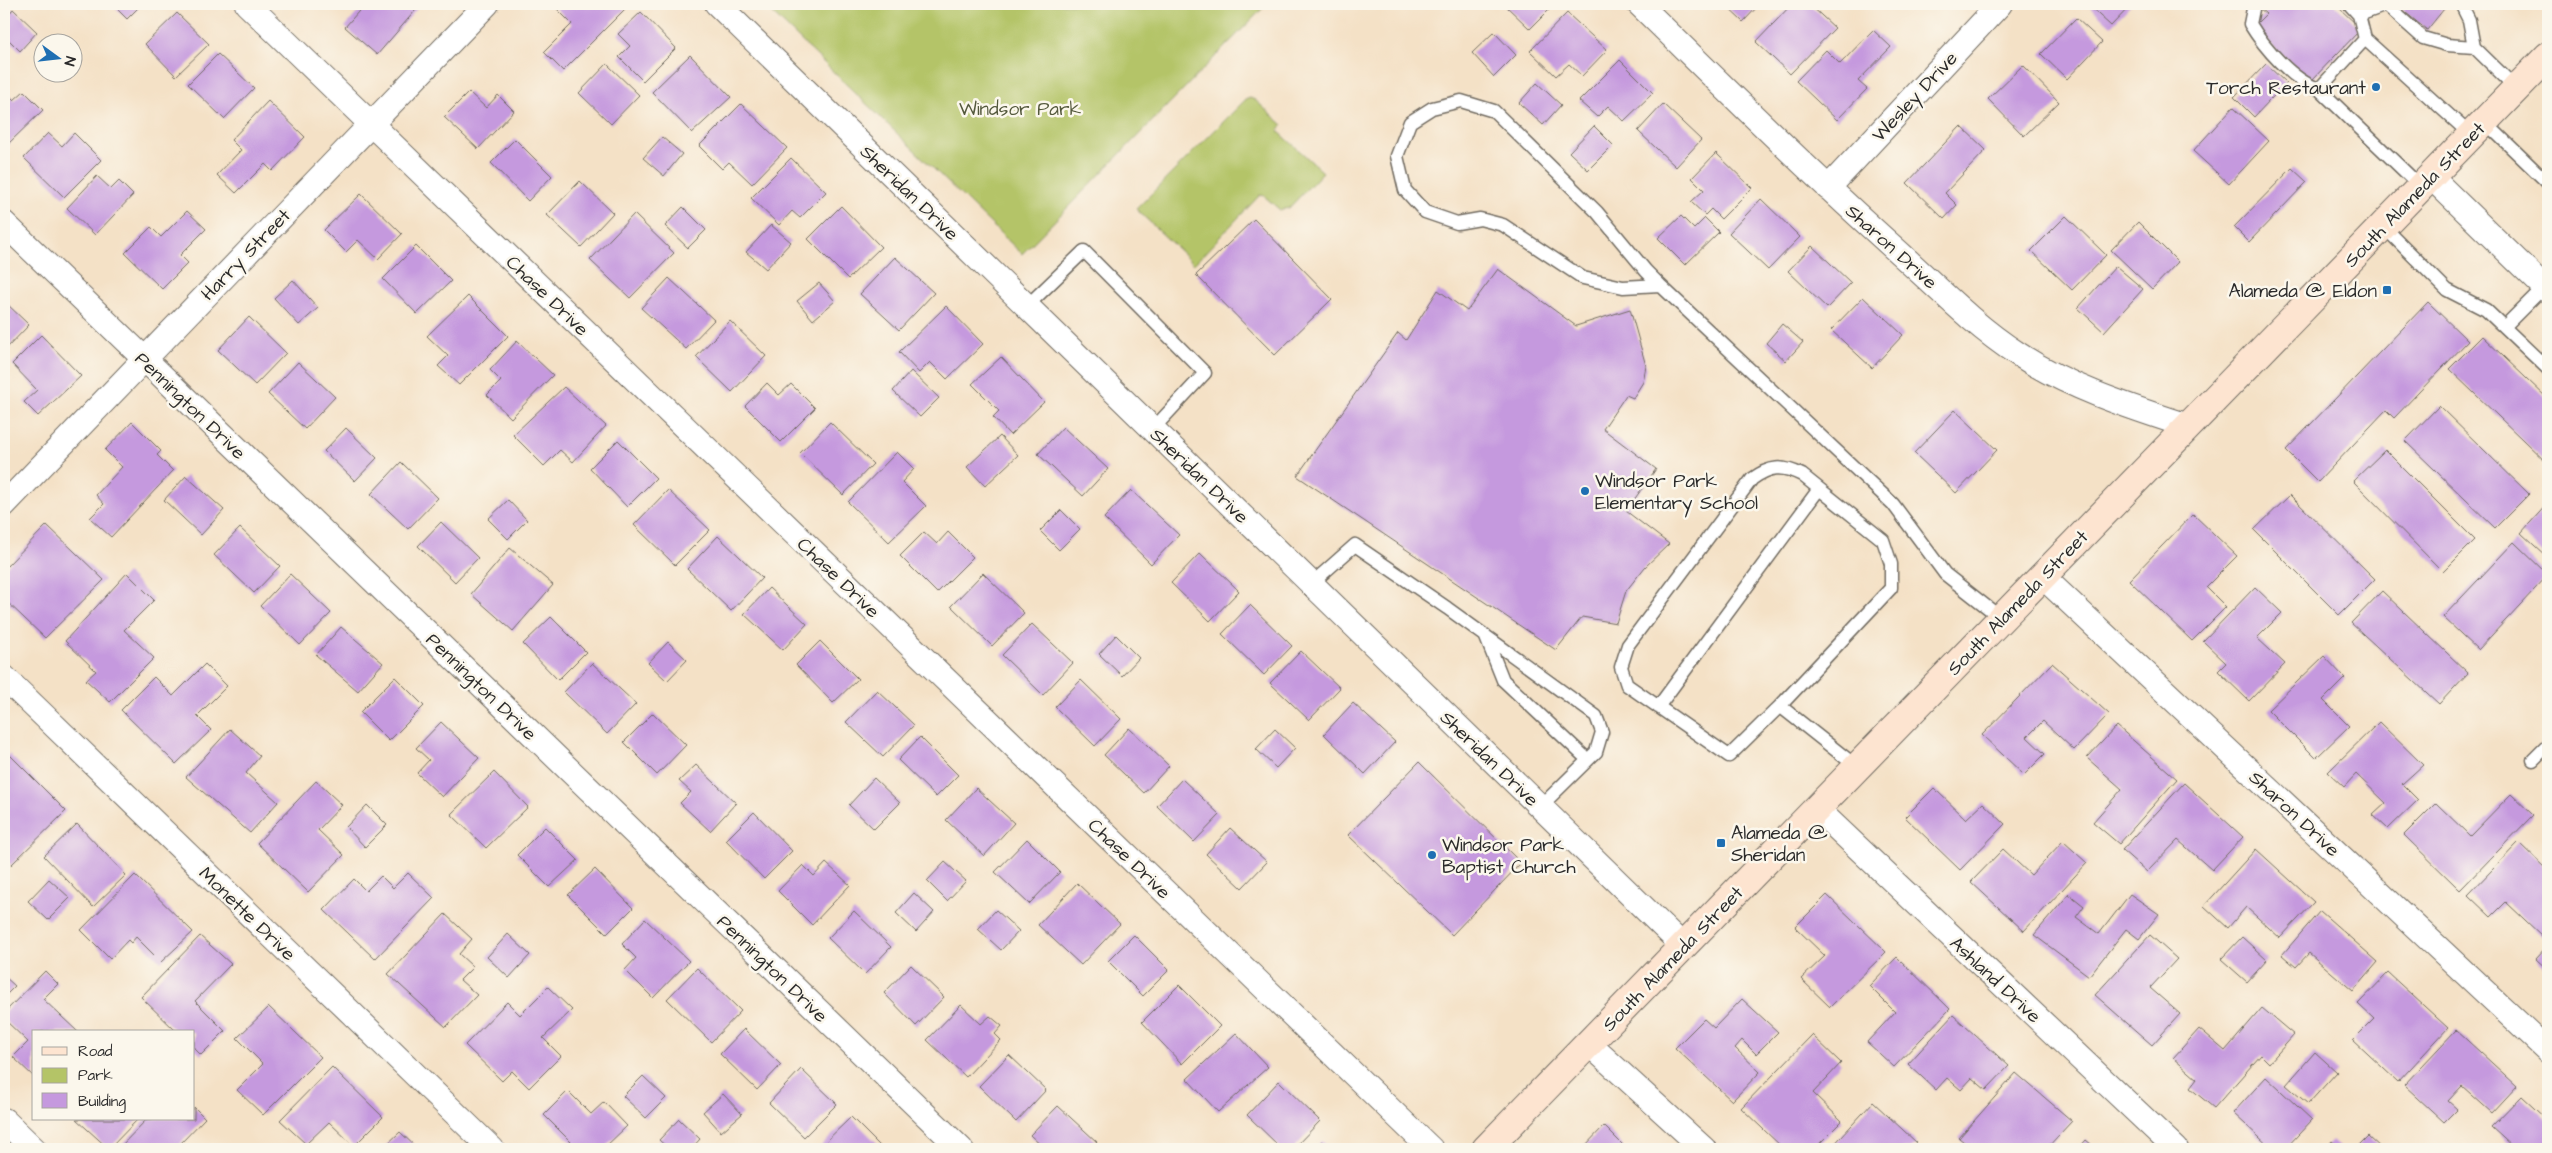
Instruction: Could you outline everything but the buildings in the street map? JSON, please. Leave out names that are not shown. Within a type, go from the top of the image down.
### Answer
[{"type":"main road","name":"South Alameda Street","points":[[1486,1149],[2548,58]]},
{"type":"street","name":"Chase Drive","points":[[247,4],[1431,1149]]},
{"type":"street","name":"Harry Street","points":[[4,505],[487,4]]},
{"type":"street","name":"Sheridan Drive","points":[[717,4],[1684,946]]},
{"type":"street","name":"Sharon Drive","points":[[1639,4],[1828,188],[1981,328],[2019,355],[2066,380],[2115,401],[2188,426]]},
{"type":"street","name":"Wesley Drive","points":[[1828,188],[2000,4]]},
{"type":"street","points":[[2426,182],[2546,289]]},
{"type":"street","name":"Pennington Drive","points":[[4,223],[961,1149]]},
{"type":"street","name":"Sharon Drive","points":[[2042,576],[2548,1050]]},
{"type":"street","name":"Monette Drive","points":[[4,677],[492,1149]]},
{"type":"street","name":"Ashland Drive","points":[[1816,809],[2176,1149]]},
{"type":"street","points":[[1589,1044],[1704,1149]]},
{"type":"street","points":[[4,1120],[34,1149]]},
{"type":"lane","points":[[2254,4],[2250,24],[2260,42],[2304,83],[2319,88],[2426,182]]},
{"type":"lane","points":[[2350,4],[2359,15],[2366,39],[2548,183]]},
{"type":"lane","points":[[2359,15],[2385,4],[2423,38],[2447,45],[2474,47]]},
{"type":"lane","points":[[2461,4],[2469,20],[2474,47],[2517,89]]},
{"type":"lane","points":[[2319,88],[2366,39]]},
{"type":"lane","points":[[1660,284],[1623,287],[1583,278],[1503,224],[1480,219],[1457,223],[1425,212],[1405,190],[1397,156],[1410,122],[1432,108],[1461,101],[1494,111],[1597,212],[1646,271],[1660,284],[1893,504],[1945,574],[2001,618]]},
{"type":"lane","points":[[2383,226],[2447,290],[2486,310],[2548,369]]},
{"type":"lane","points":[[1027,306],[1084,251],[1205,373],[1153,429]]},
{"type":"lane","points":[[2504,327],[2546,289]]},
{"type":"lane","points":[[1786,468],[1802,475],[1819,489],[1883,540],[1891,564],[1891,588],[1780,706],[1728,756],[1627,685],[1621,667],[1628,645],[1752,479],[1764,470],[1786,468]]},
{"type":"lane","points":[[1658,707],[1819,489]]},
{"type":"lane","points":[[1312,584],[1355,545],[1485,635],[1596,716],[1602,732],[1596,752],[1540,807]]},
{"type":"lane","points":[[1485,635],[1503,680],[1588,760]]},
{"type":"lane","points":[[1780,706],[1857,767]]},
{"type":"lane","points":[[2533,760],[2548,745]]},
{"type":"green space","name":"Windsor Park","points":[[763,4],[1267,4],[1022,254]]},
{"type":"green space","points":[[1250,98],[1255,100],[1283,125],[1278,131],[1323,172],[1289,208],[1280,210],[1264,196],[1260,195],[1194,264],[1136,209],[1245,100]]},
{"type":"place","name":"Torch Restaurant","points":[[2376,87]]},
{"type":"place","name":"Alameda @ Eldon","points":[[2387,290]]},
{"type":"place","name":"Windsor Park Elementary School","points":[[1585,491]]},
{"type":"place","name":"Alameda @ Sheridan","points":[[1721,843]]},
{"type":"place","name":"Windsor Park Baptist Church","points":[[1432,855]]}]
